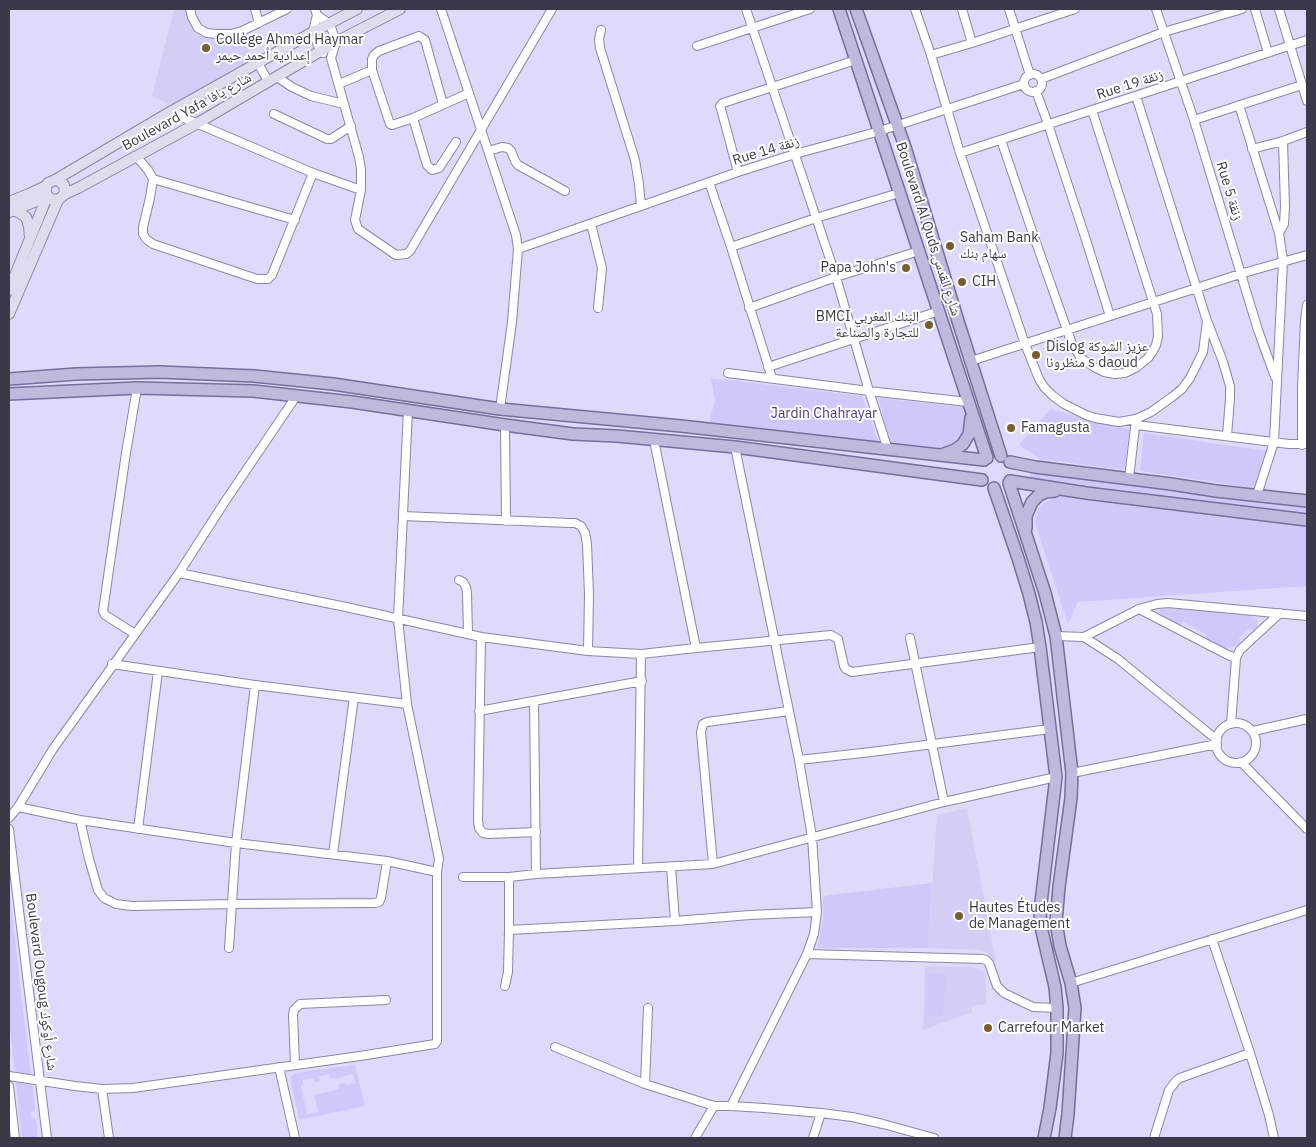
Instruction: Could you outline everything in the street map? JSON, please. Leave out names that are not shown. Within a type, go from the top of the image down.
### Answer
[{"type":"main road","name":"Boulevard Al Quds شارع القدس","points":[[839,9],[939,310],[986,459]]},
{"type":"main road","name":"Boulevard Al Quds شارع القدس","points":[[856,9],[905,147],[971,361],[1006,459]]},
{"type":"main road","points":[[9,378],[160,372],[254,376],[332,384],[500,409],[681,426],[888,450],[986,459],[996,455],[1035,467],[1307,501]]},
{"type":"main road","points":[[9,394],[137,388],[218,389],[297,395],[573,434],[617,436],[735,447],[982,480],[994,488],[1002,487],[1010,482],[1182,506],[1307,520]]},
{"type":"main road","points":[[942,455],[955,450],[963,444],[969,434],[972,414]]},
{"type":"main road","points":[[982,480],[980,472],[986,459]]},
{"type":"main road","points":[[1006,459],[1013,472],[1010,482],[1045,593],[1056,636],[1072,773],[1071,798],[1056,922],[1075,1008],[1065,1138]]},
{"type":"main road","points":[[994,488],[1029,594],[1040,647],[1056,777],[1040,911],[1041,927],[1055,987],[1057,1008],[1057,1053],[1044,1138]]},
{"type":"main road","points":[[1027,540],[1026,516],[1032,502],[1039,495],[1046,492],[1061,490]]},
{"type":"street","points":[[190,9],[192,18],[198,28],[207,33],[231,34],[242,31],[287,9]]},
{"type":"street","points":[[255,9],[259,23]]},
{"type":"street","name":"Boulevard Yafa شارع يافا","points":[[52,194],[48,183],[170,112],[358,9]]},
{"type":"street","name":"Boulevard Yafa شارع يافا","points":[[10,208],[39,200],[52,194],[78,188],[196,124],[336,42],[400,9]]},
{"type":"street","points":[[441,9],[516,235],[518,249],[512,322],[500,409]]},
{"type":"street","points":[[316,12],[330,24],[336,42],[331,58],[351,126],[361,169],[361,190],[355,220],[358,228],[396,255],[410,252],[552,9]]},
{"type":"street","points":[[746,9],[836,277],[888,450]]},
{"type":"street","points":[[697,46],[810,9]]},
{"type":"street","points":[[915,9],[948,109],[960,153],[1024,344],[1044,387],[1053,396],[1064,404],[1095,418],[1289,444],[1305,444],[1306,338],[1304,320],[1307,305]]},
{"type":"street","points":[[962,9],[972,43]]},
{"type":"street","points":[[1009,9],[1030,74]]},
{"type":"street","points":[[931,55],[1016,28],[1060,11],[1075,9]]},
{"type":"street","name":"Rue 5 زنقة","points":[[1156,9],[1194,120],[1258,330],[1277,381]]},
{"type":"street","points":[[1041,79],[1164,32],[1242,9]]},
{"type":"street","points":[[1255,9],[1268,53]]},
{"type":"street","points":[[1279,9],[1307,101]]},
{"type":"street","points":[[316,12],[313,32],[320,52],[331,58]]},
{"type":"street","points":[[601,30],[600,48],[631,147],[639,184],[641,206]]},
{"type":"street","points":[[443,104],[425,40],[419,36],[379,51],[374,55],[372,70],[390,124],[395,126],[469,93]]},
{"type":"street","name":"Rue 19 زنقة","points":[[960,153],[1307,40]]},
{"type":"street","points":[[738,172],[720,106],[723,103],[856,60]]},
{"type":"street","points":[[258,63],[272,79],[311,96],[344,104]]},
{"type":"street","points":[[339,84],[372,70]]},
{"type":"street","points":[[1030,74],[1035,74],[1041,79]]},
{"type":"street","points":[[1030,74],[1025,79],[1024,84],[1028,90],[1036,91]]},
{"type":"street","points":[[1036,91],[1041,86],[1041,79]]},
{"type":"street","name":"Rue 14 زنقة","points":[[518,249],[738,172],[897,126],[1024,84]]},
{"type":"street","points":[[1194,120],[1302,86]]},
{"type":"street","points":[[1036,91],[1110,316]]},
{"type":"street","points":[[1136,96],[1207,321],[1224,362],[1230,386],[1227,436]]},
{"type":"street","points":[[1239,105],[1279,233],[1283,261],[1274,442],[1257,495]]},
{"type":"street","points":[[1001,140],[1072,344],[1081,358],[1104,372],[1125,373],[1137,368],[1144,362],[1156,345],[1158,314],[1092,110]]},
{"type":"street","points":[[170,112],[313,173],[361,190]]},
{"type":"street","points":[[274,114],[327,139],[331,139],[351,126]]},
{"type":"street","points":[[413,118],[427,165],[432,170],[439,168],[456,142]]},
{"type":"street","points":[[1252,149],[1283,141],[1307,132]]},
{"type":"street","points":[[1279,233],[1284,224],[1285,207],[1283,141]]},
{"type":"street","points":[[488,151],[502,147],[508,148],[518,165],[565,191]]},
{"type":"street","points":[[136,156],[153,179],[143,227],[143,234],[146,240],[257,279],[268,279],[272,275],[313,173]]},
{"type":"street","points":[[153,179],[295,220]]},
{"type":"street","points":[[9,290],[30,239],[52,194],[64,185],[59,180],[55,180]]},
{"type":"street","points":[[709,182],[772,378]]},
{"type":"street","points":[[731,247],[816,218],[899,193]]},
{"type":"street","points":[[9,314],[52,194]]},
{"type":"street","points":[[10,208],[26,217],[30,239]]},
{"type":"street","points":[[591,224],[602,268],[598,308]]},
{"type":"street","points":[[749,308],[836,277],[919,251]]},
{"type":"street","points":[[971,361],[1197,287],[1307,255]]},
{"type":"street","points":[[768,367],[939,310]]},
{"type":"street","points":[[1128,478],[1136,422],[1182,389],[1190,378],[1203,352],[1207,321]]},
{"type":"street","points":[[728,373],[968,402]]},
{"type":"street","points":[[135,634],[105,615],[103,611],[137,388]]},
{"type":"street","points":[[9,818],[18,807],[52,749],[179,573],[297,395]]},
{"type":"street","points":[[9,1076],[102,1089],[133,1088],[427,1046],[437,1041],[437,872],[439,859],[407,704],[398,619],[408,410]]},
{"type":"street","points":[[505,425],[506,521]]},
{"type":"street","points":[[654,440],[696,648]]},
{"type":"street","points":[[731,1106],[807,954],[814,934],[817,912],[812,837],[799,760],[735,447]]},
{"type":"street","points":[[403,516],[575,523],[581,526],[585,533],[587,544],[589,594],[588,651]]},
{"type":"street","points":[[179,573],[480,637],[588,651],[642,654],[831,635],[838,639],[844,666],[852,672],[1040,647]]},
{"type":"street","points":[[459,580],[463,582],[467,593],[468,634]]},
{"type":"street","points":[[1056,636],[1084,637],[1139,609],[1157,604],[1178,604],[1307,616]]},
{"type":"street","points":[[1139,609],[1236,658]]},
{"type":"street","points":[[1231,724],[1236,658],[1240,650],[1280,613]]},
{"type":"street","points":[[480,637],[479,828],[483,833],[489,834],[536,832]]},
{"type":"street","points":[[1084,637],[1118,658],[1217,742]]},
{"type":"street","points":[[910,638],[944,802]]},
{"type":"street","points":[[638,868],[642,654]]},
{"type":"street","points":[[112,664],[255,685],[407,704]]},
{"type":"street","points":[[138,829],[158,671]]},
{"type":"street","points":[[479,711],[642,682]]},
{"type":"street","points":[[229,948],[236,843],[255,685]]},
{"type":"street","points":[[333,854],[354,697]]},
{"type":"street","points":[[534,701],[536,874]]},
{"type":"street","points":[[713,864],[701,732],[703,724],[789,710]]},
{"type":"street","points":[[1252,732],[1307,719]]},
{"type":"street","points":[[1239,723],[1244,725],[1255,737],[1255,750],[1247,760],[1235,763],[1229,762],[1219,753],[1217,742],[1219,734],[1231,724],[1239,723]]},
{"type":"street","points":[[799,760],[1050,728]]},
{"type":"street","points":[[1072,773],[1217,742]]},
{"type":"street","points":[[1241,762],[1307,829]]},
{"type":"street","points":[[462,877],[509,877],[713,864],[944,802],[1056,777]]},
{"type":"street","points":[[18,807],[80,820],[138,829],[387,861],[437,872]]},
{"type":"street","points":[[80,820],[98,890],[104,898],[116,904],[132,906],[379,902],[387,861]]},
{"type":"street","name":"Boulevard Ougoug شارع أوكوك","points":[[9,823],[46,1138]]},
{"type":"street","points":[[671,867],[675,921]]},
{"type":"street","points":[[505,986],[508,972],[509,877]]},
{"type":"street","points":[[1071,983],[1307,910]]},
{"type":"street","points":[[508,930],[817,912]]},
{"type":"street","points":[[1212,939],[1250,1053],[1274,1138]]},
{"type":"street","points":[[807,954],[982,959],[989,963],[998,986],[1004,993],[1033,1007],[1057,1008]]},
{"type":"street","points":[[296,1064],[293,1015],[297,1006],[300,1004],[386,1000]]},
{"type":"street","points":[[645,1084],[648,1008]]},
{"type":"street","points":[[555,1046],[645,1084],[714,1106],[821,1113],[852,1117],[934,1138]]},
{"type":"street","points":[[1154,1138],[1169,1090],[1176,1081],[1250,1053]]},
{"type":"street","points":[[279,1068],[295,1138]]},
{"type":"street","points":[[9,1086],[15,1138]]},
{"type":"street","points":[[102,1089],[109,1138]]},
{"type":"street","points":[[695,1138],[714,1106]]},
{"type":"street","points":[[813,1138],[821,1113]]},
{"type":"shaded area","name":"Collège Ahmed Haymar إعدادية أحمد حيمر","points":[[174,9],[187,9],[194,28],[203,37],[242,38],[254,58],[171,105],[152,96]]},
{"type":"shaded area","name":"Hautes Études de Management","points":[[967,808],[996,962],[988,953],[980,950],[928,948],[937,815]]},
{"type":"shaded area","name":"Hautes Études de Management","points":[[925,966],[973,967],[983,971],[986,975],[986,1004],[972,1006],[972,1012],[923,1030]]},
{"type":"green space","name":"Jardin Chahrayar","points":[[711,378],[862,396],[879,443],[709,423],[715,400]]},
{"type":"green space","points":[[878,398],[963,407],[968,414],[968,424],[959,444],[943,451],[892,447]]},
{"type":"green space","points":[[1050,409],[1130,430],[1124,470],[1040,459],[1019,445]]},
{"type":"green space","points":[[1144,433],[1267,451],[1255,488],[1140,471]]},
{"type":"green space","points":[[1030,473],[1307,506],[1307,517],[1029,480]]},
{"type":"green space","points":[[1063,493],[1307,525],[1307,586],[1078,602],[1068,624],[1035,523],[1037,511],[1044,503]]},
{"type":"green space","points":[[1178,607],[1251,615],[1257,620],[1257,627],[1254,632],[1248,629],[1239,638],[1241,642],[1238,645],[1230,648],[1221,647],[1205,640],[1207,635],[1184,622],[1179,625],[1159,613],[1161,609]]},
{"type":"green space","points":[[932,883],[928,948],[817,948],[823,918],[823,896]]},
{"type":"green space","points":[[9,887],[31,1075],[15,1071],[9,1021]]},
{"type":"green space","points":[[928,974],[946,975],[943,1016],[925,1015]]},
{"type":"green space","points":[[355,1065],[365,1106],[299,1120],[291,1082],[291,1077],[295,1073]],"holes":[[[329,1074],[331,1079],[353,1074],[355,1083],[339,1084],[339,1089],[314,1095],[318,1112],[307,1114],[301,1086],[303,1085],[303,1080],[313,1078],[314,1082],[320,1081],[319,1076]]]},
{"type":"green space","points":[[16,1082],[32,1085],[35,1111],[31,1112],[32,1118],[36,1118],[38,1138],[22,1138]]},
{"type":"place","name":"Collège Ahmed Haymar إعدادية أحمد حيمر","points":[[206,48]]},
{"type":"place","name":"Saham Bank سهام بنك","points":[[950,246]]},
{"type":"place","name":"Papa John's","points":[[906,268]]},
{"type":"place","name":"CIH","points":[[962,282]]},
{"type":"place","name":"BMCI البنك المغربي للتجارة والصناعة","points":[[929,325]]},
{"type":"place","name":"Dislog عزيز الشوكة منظرونا s daoud","points":[[1036,355]]},
{"type":"place","name":"Famagusta","points":[[1011,428]]},
{"type":"place","name":"Hautes Études de Management","points":[[959,916]]},
{"type":"place","name":"Carrefour Market","points":[[988,1028]]}]
